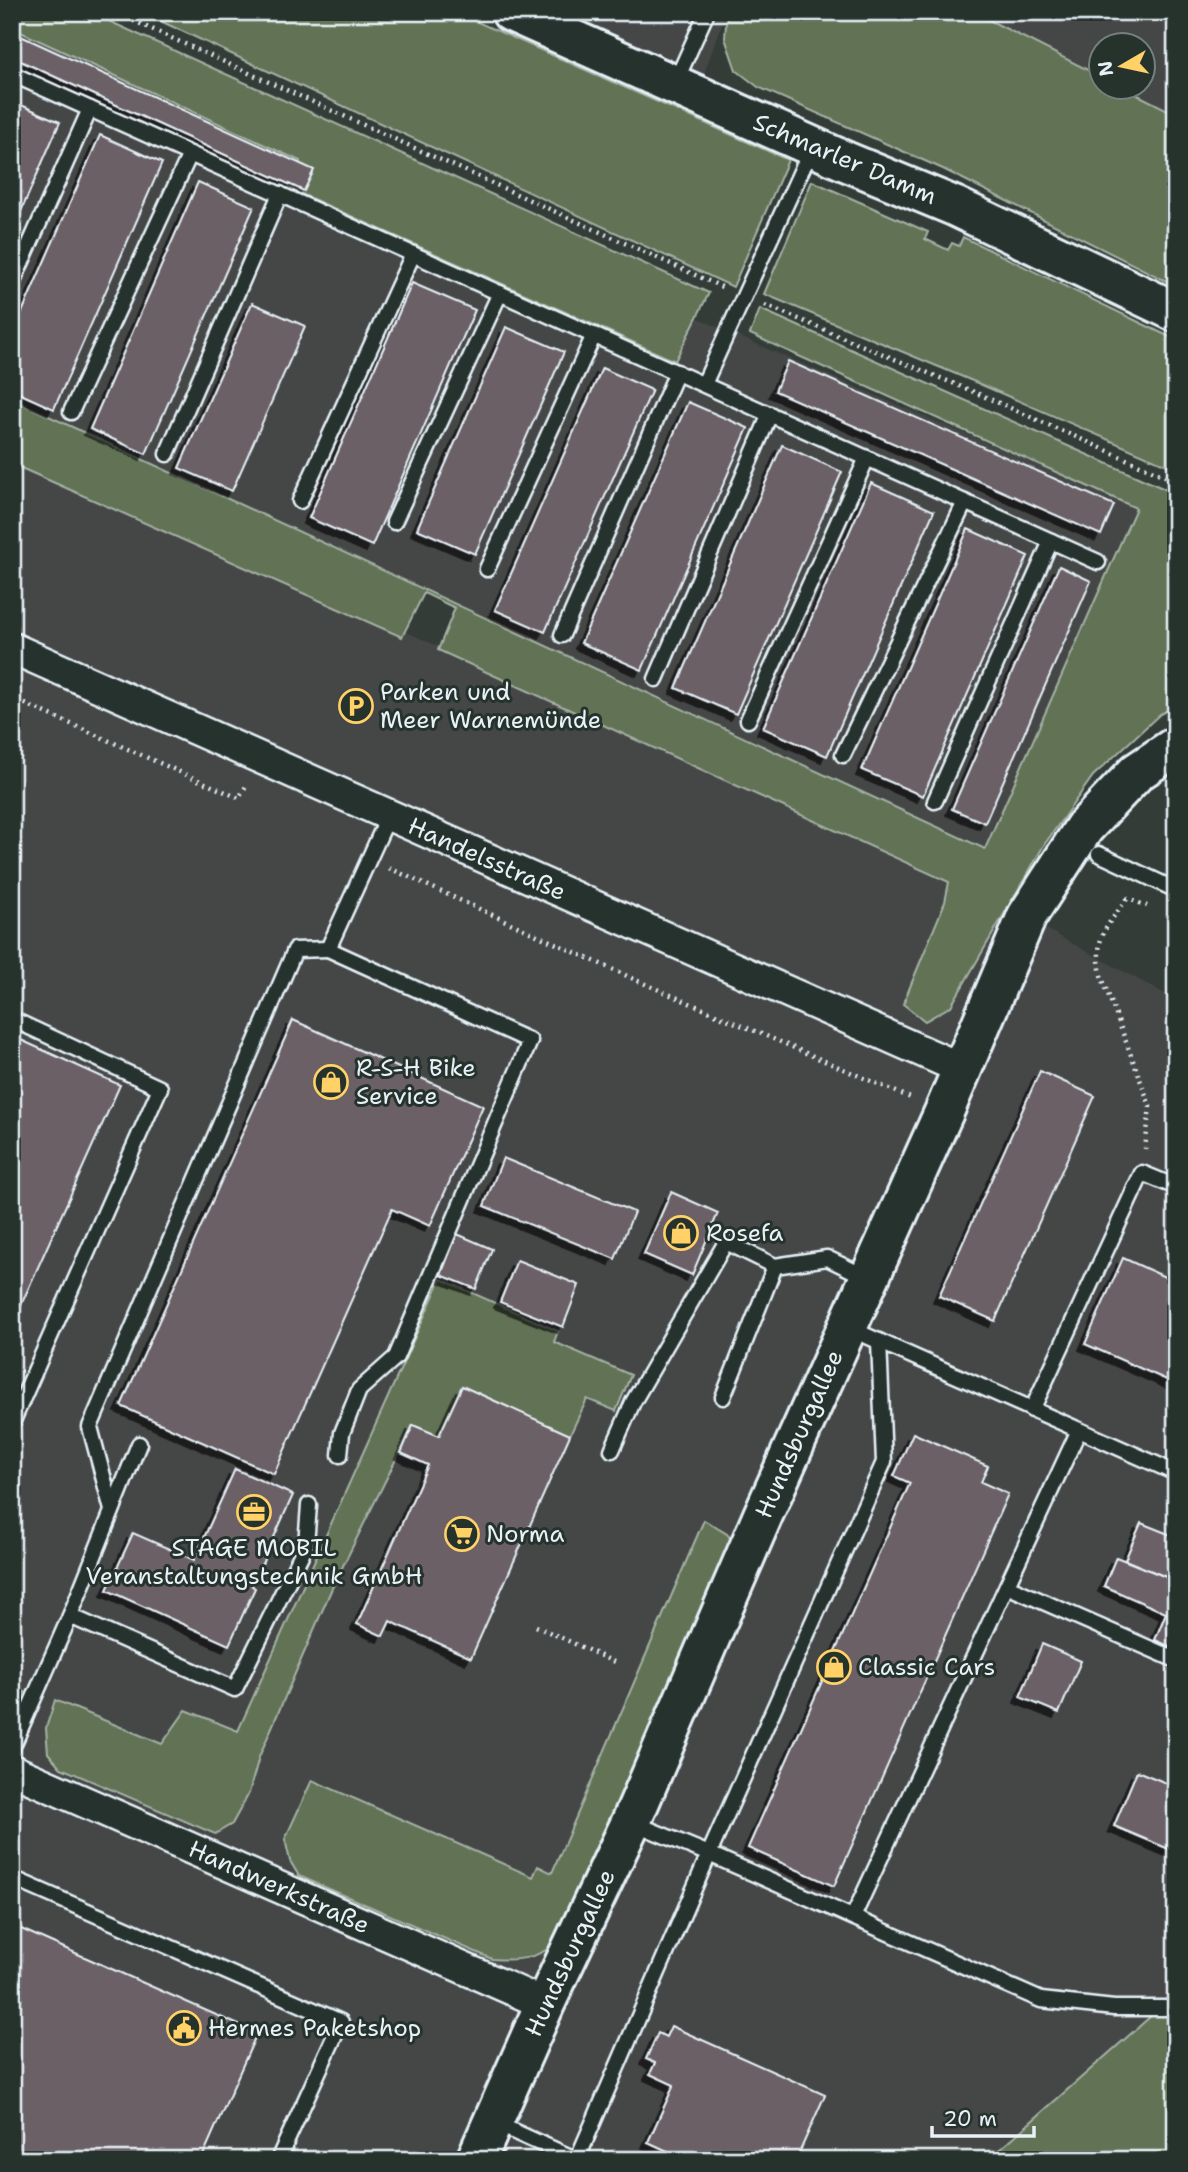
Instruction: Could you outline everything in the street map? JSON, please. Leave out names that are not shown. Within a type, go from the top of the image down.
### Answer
[{"type":"street","name":"Schmarler Damm","points":[[511,12],[814,147],[954,206],[1176,312]]},
{"type":"street","name":"Handelsstraße","points":[[12,648],[962,1069]]},
{"type":"street","name":"Hundsburgallee","points":[[476,2160],[545,2004],[631,1822],[763,1514],[863,1334],[869,1279],[944,1112],[1027,916],[1084,828],[1137,772],[1176,746]]},
{"type":"street","name":"Handwerkstraße","points":[[12,1770],[545,2004]]},
{"type":"lane","points":[[674,84],[708,12]]},
{"type":"lane","points":[[12,74],[1098,562]]},
{"type":"lane","points":[[12,284],[90,109]]},
{"type":"lane","points":[[704,384],[814,147]]},
{"type":"lane","points":[[71,412],[190,154]]},
{"type":"lane","points":[[167,454],[280,194]]},
{"type":"lane","points":[[300,501],[413,254]]},
{"type":"lane","points":[[394,522],[499,293]]},
{"type":"lane","points":[[487,569],[594,335]]},
{"type":"lane","points":[[562,635],[677,372]]},
{"type":"lane","points":[[656,678],[770,414]]},
{"type":"lane","points":[[748,720],[867,458]]},
{"type":"lane","points":[[843,755],[965,502]]},
{"type":"lane","points":[[935,801],[1051,541]]},
{"type":"lane","points":[[328,949],[389,815]]},
{"type":"lane","points":[[1099,854],[1176,890]]},
{"type":"lane","points":[[112,1510],[90,1427],[295,950],[328,949],[530,1041],[397,1357],[359,1390],[342,1433],[340,1455]]},
{"type":"lane","points":[[12,1019],[160,1088],[12,1423]]},
{"type":"lane","points":[[1032,1410],[1142,1173],[1176,1187]]},
{"type":"lane","points":[[612,1450],[639,1391],[726,1242],[775,1266],[827,1258],[869,1279]]},
{"type":"lane","points":[[723,1397],[775,1266]]},
{"type":"lane","points":[[863,1334],[1176,1472]]},
{"type":"lane","points":[[492,2122],[577,2160],[709,1854],[884,1462],[863,1334]]},
{"type":"lane","points":[[853,1917],[1079,1430]]},
{"type":"lane","points":[[12,1748],[70,1616],[139,1444]]},
{"type":"lane","points":[[70,1616],[235,1689],[306,1545],[309,1505]]},
{"type":"lane","points":[[1007,1586],[1176,1660]]},
{"type":"lane","points":[[631,1822],[1041,2000],[1114,2008],[1176,2008]]},
{"type":"lane","points":[[12,1878],[341,2022],[278,2160]]},
{"type":"path","points":[[114,12],[744,297],[974,392],[1176,481]]},
{"type":"path","points":[[12,698],[239,799],[262,759]]},
{"type":"path","points":[[369,859],[636,981],[944,1112]]},
{"type":"path","points":[[1127,899],[1100,937],[1097,955],[1101,975],[1150,1106],[1142,1173]]},
{"type":"path","points":[[536,1626],[614,1662]]},
{"type":"shaded area","points":[[12,12],[294,125],[728,332],[1136,507],[985,849],[12,399]]},
{"type":"shaded area","points":[[554,12],[726,12],[702,79]]},
{"type":"shaded area","points":[[973,12],[1176,12],[1176,114],[1152,102],[1156,102],[1156,32],[1086,32],[1086,69]]},
{"type":"shaded area","points":[[12,455],[947,875],[1176,1000],[1176,1994],[991,2157],[995,2160],[12,2160]],"holes":[[[56,1700],[162,1744],[186,1710],[265,1742],[249,1793],[215,1834],[61,1768]]]},
{"type":"green space","points":[[12,12],[89,12],[709,293],[675,361],[288,188],[300,161],[12,28]]},
{"type":"green space","points":[[141,12],[455,12],[788,160],[733,287]]},
{"type":"green space","points":[[727,12],[973,12],[1086,69],[1086,102],[1152,102],[1176,114],[1176,286],[943,169],[758,87],[736,70],[725,38]]},
{"type":"green space","points":[[812,181],[928,232],[925,239],[948,250],[952,243],[959,246],[963,237],[1176,340],[1176,469],[764,294]]},
{"type":"green space","points":[[760,309],[1176,494],[1176,706],[1160,714],[1093,776],[1044,845],[951,1006],[925,1021],[903,1004],[945,902],[949,882],[438,650],[455,608],[424,593],[402,637],[12,464],[12,399],[985,849],[1136,508],[750,334]]},
{"type":"green space","points":[[441,1279],[558,1331],[554,1342],[631,1375],[616,1411],[587,1399],[570,1435],[462,1386],[439,1436],[413,1425],[332,1588],[259,1757],[249,1793],[232,1824],[215,1834],[61,1768],[48,1753],[46,1728],[55,1700],[162,1744],[186,1710],[238,1731]]},
{"type":"green space","points":[[704,1520],[727,1534],[734,1543],[558,1942],[527,1958],[492,1959],[299,1876],[290,1861],[285,1839],[312,1780],[533,1877],[538,1866],[552,1873]]},
{"type":"green space","points":[[12,1686],[25,1692],[12,1719]]},
{"type":"green space","points":[[1176,1994],[1176,2160],[990,2158]]},
{"type":"building","points":[[12,32],[314,170],[304,191],[12,57]]},
{"type":"building","points":[[12,101],[60,122],[12,232]]},
{"type":"building","points":[[100,135],[162,163],[54,409],[12,390],[12,335]]},
{"type":"building","points":[[198,182],[254,207],[146,454],[90,429]]},
{"type":"building","points":[[412,283],[475,310],[372,546],[309,518]]},
{"type":"building","points":[[252,303],[305,326],[232,491],[179,468]]},
{"type":"building","points":[[506,327],[564,352],[475,554],[417,529]]},
{"type":"building","points":[[788,361],[1114,505],[1101,535],[775,391]]},
{"type":"building","points":[[602,368],[652,390],[545,632],[495,610]]},
{"type":"building","points":[[688,402],[748,428],[642,670],[581,643]]},
{"type":"building","points":[[782,445],[842,472],[736,714],[676,688]]},
{"type":"building","points":[[871,483],[934,511],[827,756],[763,728]]},
{"type":"building","points":[[968,529],[1028,556],[923,796],[862,770]]},
{"type":"building","points":[[1059,566],[1091,581],[985,823],[952,809]]},
{"type":"building","points":[[293,1020],[483,1106],[430,1226],[392,1209],[274,1474],[121,1406]]},
{"type":"building","points":[[12,1036],[120,1085],[12,1325]]},
{"type":"building","points":[[1040,1071],[1095,1096],[995,1321],[939,1296]]},
{"type":"building","points":[[503,1158],[634,1212],[615,1259],[484,1206]]},
{"type":"building","name":"Rosefa","points":[[671,1192],[718,1213],[692,1275],[644,1254]]},
{"type":"building","points":[[457,1234],[492,1249],[476,1289],[441,1275]]},
{"type":"building","points":[[1123,1258],[1176,1282],[1176,1384],[1085,1344]]},
{"type":"building","points":[[517,1260],[579,1285],[563,1327],[500,1302]]},
{"type":"building","name":"Norma","points":[[462,1386],[570,1435],[471,1658],[390,1621],[383,1636],[357,1624],[428,1465],[401,1453],[413,1425],[439,1436]]},
{"type":"building","points":[[913,1433],[988,1466],[981,1482],[1008,1494],[834,1886],[748,1848],[910,1483],[894,1476]]},
{"type":"building","points":[[235,1469],[293,1495],[229,1645],[107,1590],[133,1533],[194,1560]]},
{"type":"building","points":[[1141,1523],[1176,1537],[1176,1581],[1125,1560]]},
{"type":"building","points":[[1116,1557],[1176,1581],[1176,1649],[1155,1640],[1166,1613],[1104,1586]]},
{"type":"building","points":[[1042,1644],[1081,1661],[1059,1713],[1020,1697]]},
{"type":"building","points":[[1137,1771],[1176,1787],[1176,1852],[1114,1826]]},
{"type":"building","points":[[12,1925],[257,2033],[201,2160],[12,2160]]},
{"type":"building","points":[[671,2026],[825,2095],[796,2160],[687,2160],[648,2142],[674,2085],[650,2074],[655,2063],[646,2059],[658,2033],[666,2037]]},
{"type":"place","name":"Parken und Meer Warnemünde","points":[[356,706]]},
{"type":"place","name":"R-S-H Bike Service","points":[[331,1082]]},
{"type":"place","name":"Rosefa","points":[[681,1233]]},
{"type":"place","name":"STAGE MOBIL Veranstaltungstechnik GmbH","points":[[254,1512]]},
{"type":"place","name":"Norma","points":[[462,1534]]},
{"type":"place","name":"Classic Cars","points":[[834,1667]]},
{"type":"place","name":"Hermes Paketshop","points":[[184,2028]]}]
